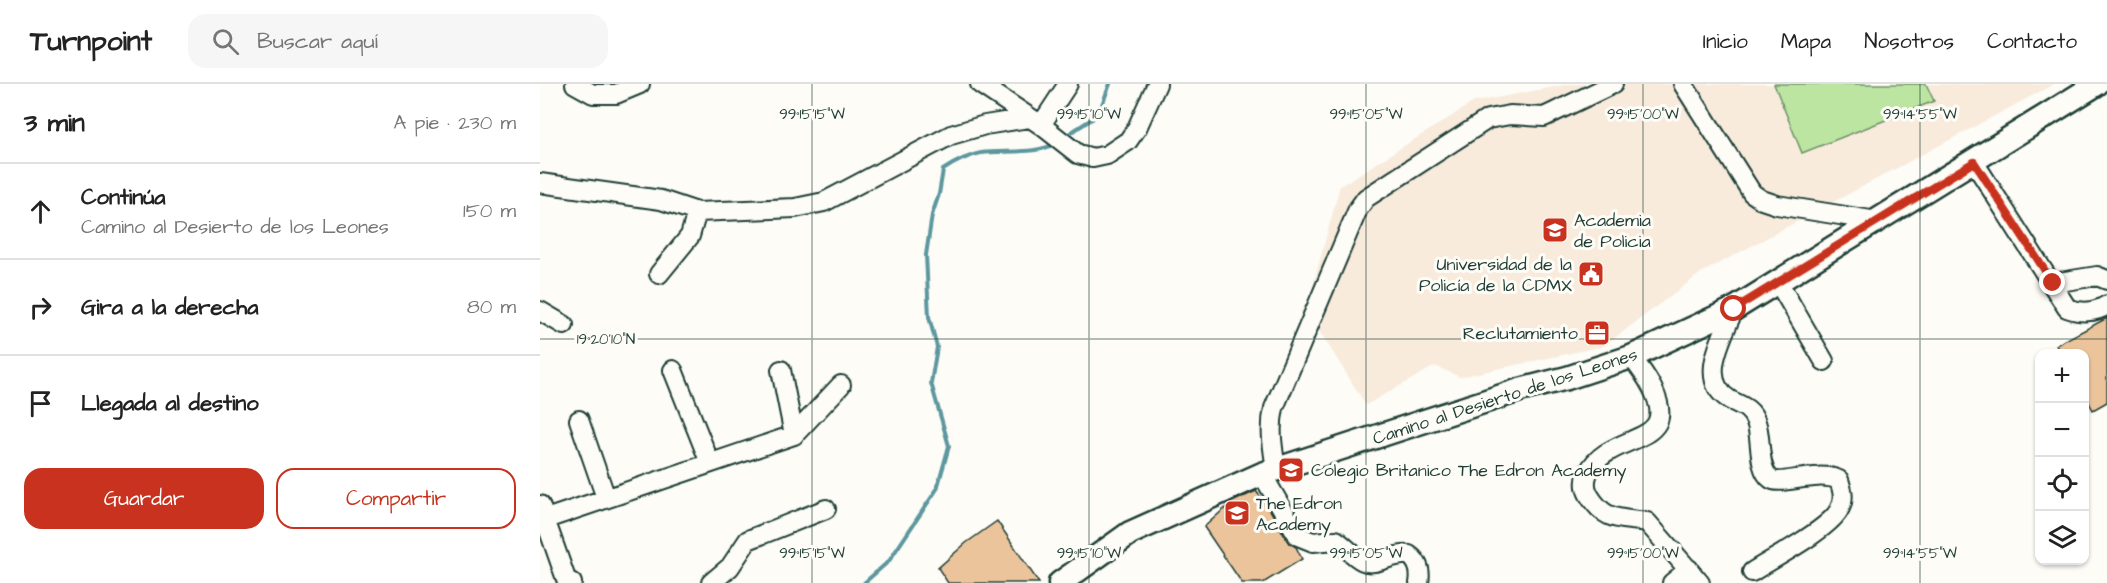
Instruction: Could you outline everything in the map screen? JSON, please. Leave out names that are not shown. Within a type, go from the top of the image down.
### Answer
[{"type":"main road","name":"Camino al Desierto de los Leones","points":[[1060,583],[1130,533],[1269,472],[1520,390],[1567,378],[1631,357],[1734,309],[2097,84]]},
{"type":"street","points":[[575,84],[593,94],[616,94],[639,84]]},
{"type":"street","points":[[980,84],[1078,154],[1087,157],[1100,157],[1128,141],[1137,128],[1156,84]]},
{"type":"street","points":[[1038,124],[1068,84]]},
{"type":"street","points":[[1419,583],[1418,564],[1410,555],[1396,555],[1371,563],[1365,562],[1336,540],[1312,542],[1298,536],[1269,472],[1271,421],[1274,408],[1358,209],[1366,198],[1488,120],[1510,116],[1544,117],[1613,84]]},
{"type":"street","points":[[1683,84],[1752,193],[1762,200],[1777,205],[1877,221]]},
{"type":"street","points":[[540,183],[661,200],[697,212],[795,208],[824,202],[951,135],[985,125],[1038,124]]},
{"type":"street","points":[[1974,162],[2067,308],[2078,312],[2102,309],[2107,305]]},
{"type":"street","points":[[659,274],[690,236],[697,212]]},
{"type":"street","points":[[2053,283],[2097,276],[2107,280]]},
{"type":"street","points":[[1778,282],[1824,361]]},
{"type":"street","points":[[1734,309],[1713,364],[1714,380],[1720,392],[1752,412],[1757,425],[1760,454],[1766,471],[1771,479],[1780,481],[1829,476],[1839,480],[1843,492],[1840,508],[1828,523],[1752,572]]},
{"type":"street","points":[[540,311],[564,325]]},
{"type":"street","points":[[1631,357],[1653,388],[1660,410],[1658,422],[1651,429],[1603,454],[1595,461],[1585,480],[1587,493],[1602,512],[1613,518],[1647,522],[1695,576],[1672,583]]},
{"type":"street","points":[[673,370],[710,463]]},
{"type":"street","points":[[781,370],[794,435]]},
{"type":"street","points":[[569,581],[543,512],[606,498],[794,435],[841,385]]},
{"type":"street","points":[[579,420],[606,498]]},
{"type":"street","points":[[711,583],[730,567],[748,540],[826,509]]},
{"type":"shaded area","name":"Academia de Policia","points":[[1570,84],[2054,84],[1701,273],[1604,346],[1460,377],[1435,366],[1366,405],[1322,335],[1300,312],[1309,300],[1340,186],[1474,102]]},
{"type":"green space","points":[[1774,84],[1926,84],[1934,101],[1802,153]]},
{"type":"building","points":[[2107,318],[2107,402],[2093,410],[2089,402],[2089,349],[2058,349],[2056,345]]},
{"type":"building","points":[[1256,491],[1288,542],[1296,547],[1302,559],[1263,583],[1242,583],[1204,527],[1232,502]]},
{"type":"building","points":[[997,521],[1039,583],[948,583],[938,568],[966,543]]},
{"type":"waterway","points":[[1064,137],[1098,115],[1110,84]]},
{"type":"waterway","points":[[864,583],[889,561],[937,489],[949,446],[931,383],[937,347],[929,317],[926,255],[932,215],[939,194],[943,170],[976,154],[1030,151],[1056,143]]},
{"type":"place","name":"Academia de Policia","points":[[1555,230]]},
{"type":"place","name":"Universidad de la Policía de la CDMX","points":[[1591,274]]},
{"type":"place","name":"Reclutamiento","points":[[1597,333]]},
{"type":"place","name":"Colegio Britanico The Edron Academy","points":[[1291,470]]},
{"type":"place","name":"The Edron Academy","points":[[1237,513]]},
{"type":"route","points":[[1734,309],[1974,162],[2053,283]]}]
